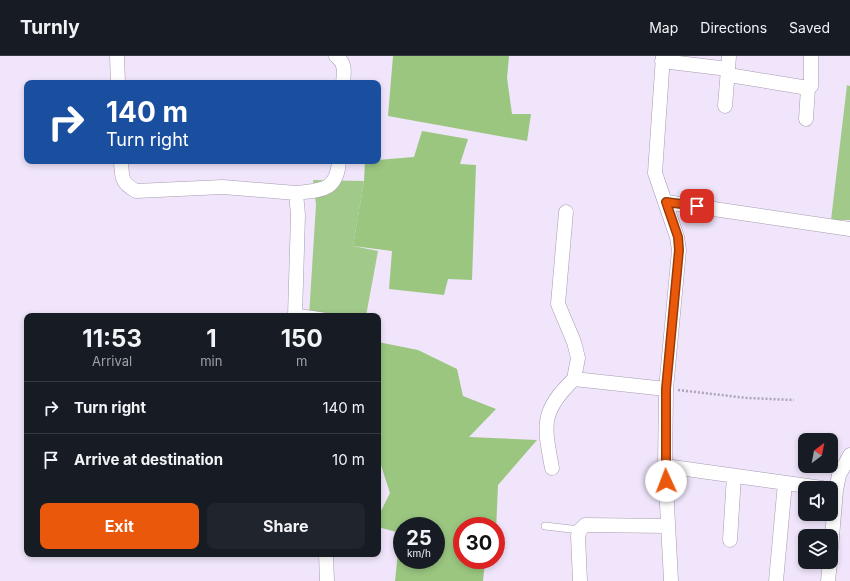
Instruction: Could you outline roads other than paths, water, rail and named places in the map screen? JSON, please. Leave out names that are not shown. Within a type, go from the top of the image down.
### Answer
[{"type":"street","points":[[117,56],[118,80]]},
{"type":"street","points":[[806,119],[808,88],[811,86],[811,56]]},
{"type":"street","points":[[340,57],[344,67],[343,80]]},
{"type":"street","points":[[671,581],[665,466],[666,389],[679,250],[678,237],[666,202],[657,183],[655,173],[662,59],[729,67],[808,88]]},
{"type":"street","points":[[725,106],[729,67]]},
{"type":"street","points":[[121,164],[122,179],[128,187],[136,191],[222,187],[296,193],[325,189],[334,179],[338,171],[339,164]]},
{"type":"street","points":[[295,313],[298,215],[296,193]]},
{"type":"street","points":[[666,202],[850,229]]},
{"type":"street","points":[[552,468],[545,430],[551,407],[574,380],[578,358],[574,342],[558,304],[566,212]]},
{"type":"street","points":[[574,380],[666,389]]},
{"type":"street","points":[[835,481],[850,455]]},
{"type":"street","points":[[665,466],[798,485]]},
{"type":"street","points":[[730,540],[734,476]]},
{"type":"street","points":[[776,581],[785,483]]},
{"type":"street","points":[[580,581],[578,536],[580,530],[586,526],[668,526]]},
{"type":"street","points":[[326,557],[327,581]]},
{"type":"street","points":[[828,581],[829,569]]},
{"type":"lane","points":[[545,526],[580,530]]}]
